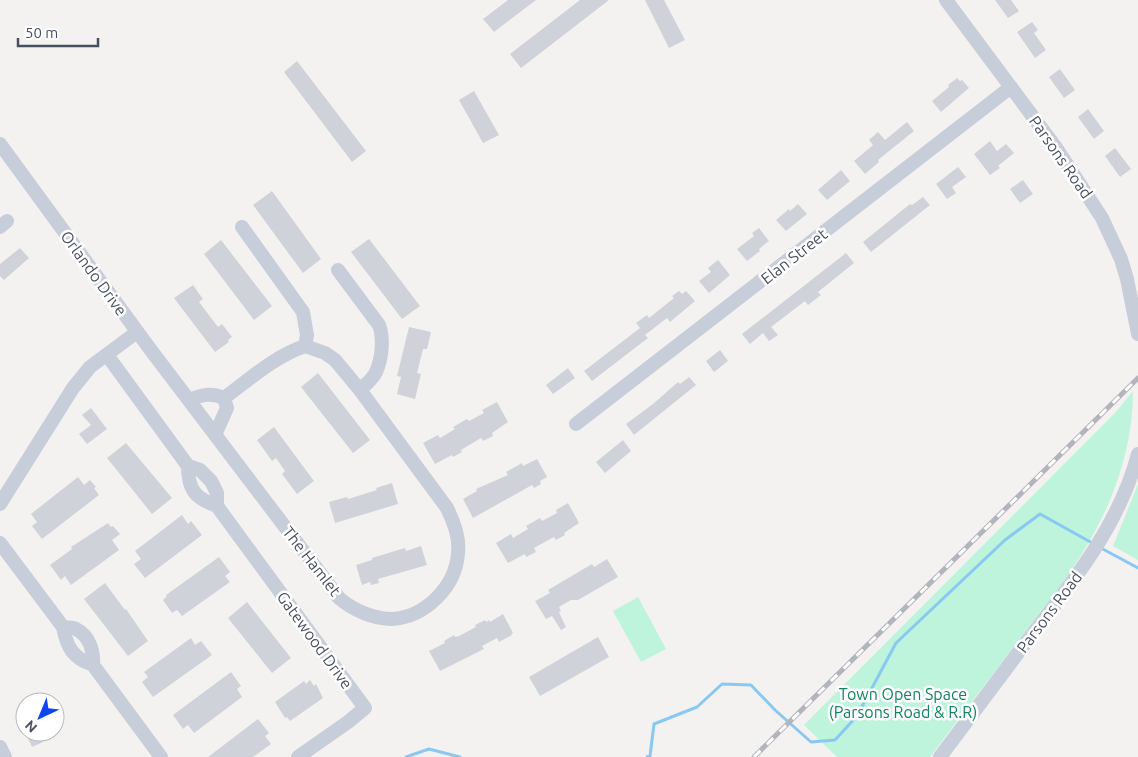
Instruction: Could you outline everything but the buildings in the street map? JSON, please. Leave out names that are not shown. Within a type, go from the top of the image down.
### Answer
[{"type":"street","name":"Parsons Road","points":[[946,0],[1076,176],[1106,225],[1121,259],[1127,279],[1138,334]]},
{"type":"street","name":"Elan Street","points":[[576,424],[1011,87]]},
{"type":"street","name":"Orlando Drive","points":[[0,144],[189,400]]},
{"type":"street","points":[[224,398],[275,361],[293,350],[305,346],[307,335],[303,312],[242,227]]},
{"type":"street","points":[[338,270],[379,324],[382,332],[382,343],[376,372],[360,390]]},
{"type":"street","points":[[0,504],[73,388],[90,367],[137,332]]},
{"type":"street","name":"The Hamlet","points":[[189,400],[339,598],[356,610],[368,615],[389,619],[409,615],[436,599],[449,583],[455,569],[458,553],[456,531],[447,508],[360,390],[335,360],[325,353],[305,346]]},
{"type":"street","name":"Gatewood Drive","points":[[106,354],[188,466],[200,470],[210,481],[217,493],[217,506]]},
{"type":"street","points":[[189,400],[208,394],[216,394],[224,398],[227,408],[215,434]]},
{"type":"street","name":"Parsons Road","points":[[940,757],[1065,592],[1102,537],[1117,507],[1138,454]]},
{"type":"street","name":"Gatewood Drive","points":[[188,466],[188,479],[194,492],[202,500],[217,506],[365,708],[298,757]]},
{"type":"street","points":[[0,543],[64,627],[65,639],[71,651],[81,661],[93,665],[161,757]]},
{"type":"street","points":[[64,627],[76,629],[87,639],[94,653],[93,665]]},
{"type":"street","points":[[0,747],[5,757]]},
{"type":"green space","name":"Town Open Space (Parsons Road & R.R)","points":[[1133,391],[1129,439],[1123,462],[1107,507],[1097,528],[1060,586],[930,757],[837,757],[804,725],[1115,413]]},
{"type":"green space","points":[[1138,484],[1138,560],[1113,546]]},
{"type":"green space","points":[[638,597],[666,649],[641,662],[613,611]]},
{"type":"waterway","points":[[647,757],[650,756],[654,724],[697,707],[722,684],[751,685],[775,710],[811,742],[835,740],[857,716],[896,643],[1005,540],[1040,514],[1094,544]]},
{"type":"waterway","points":[[1099,547],[1138,568]]},
{"type":"waterway","points":[[406,757],[429,749],[460,757]]},
{"type":"railway","points":[[754,757],[1138,378]]}]
